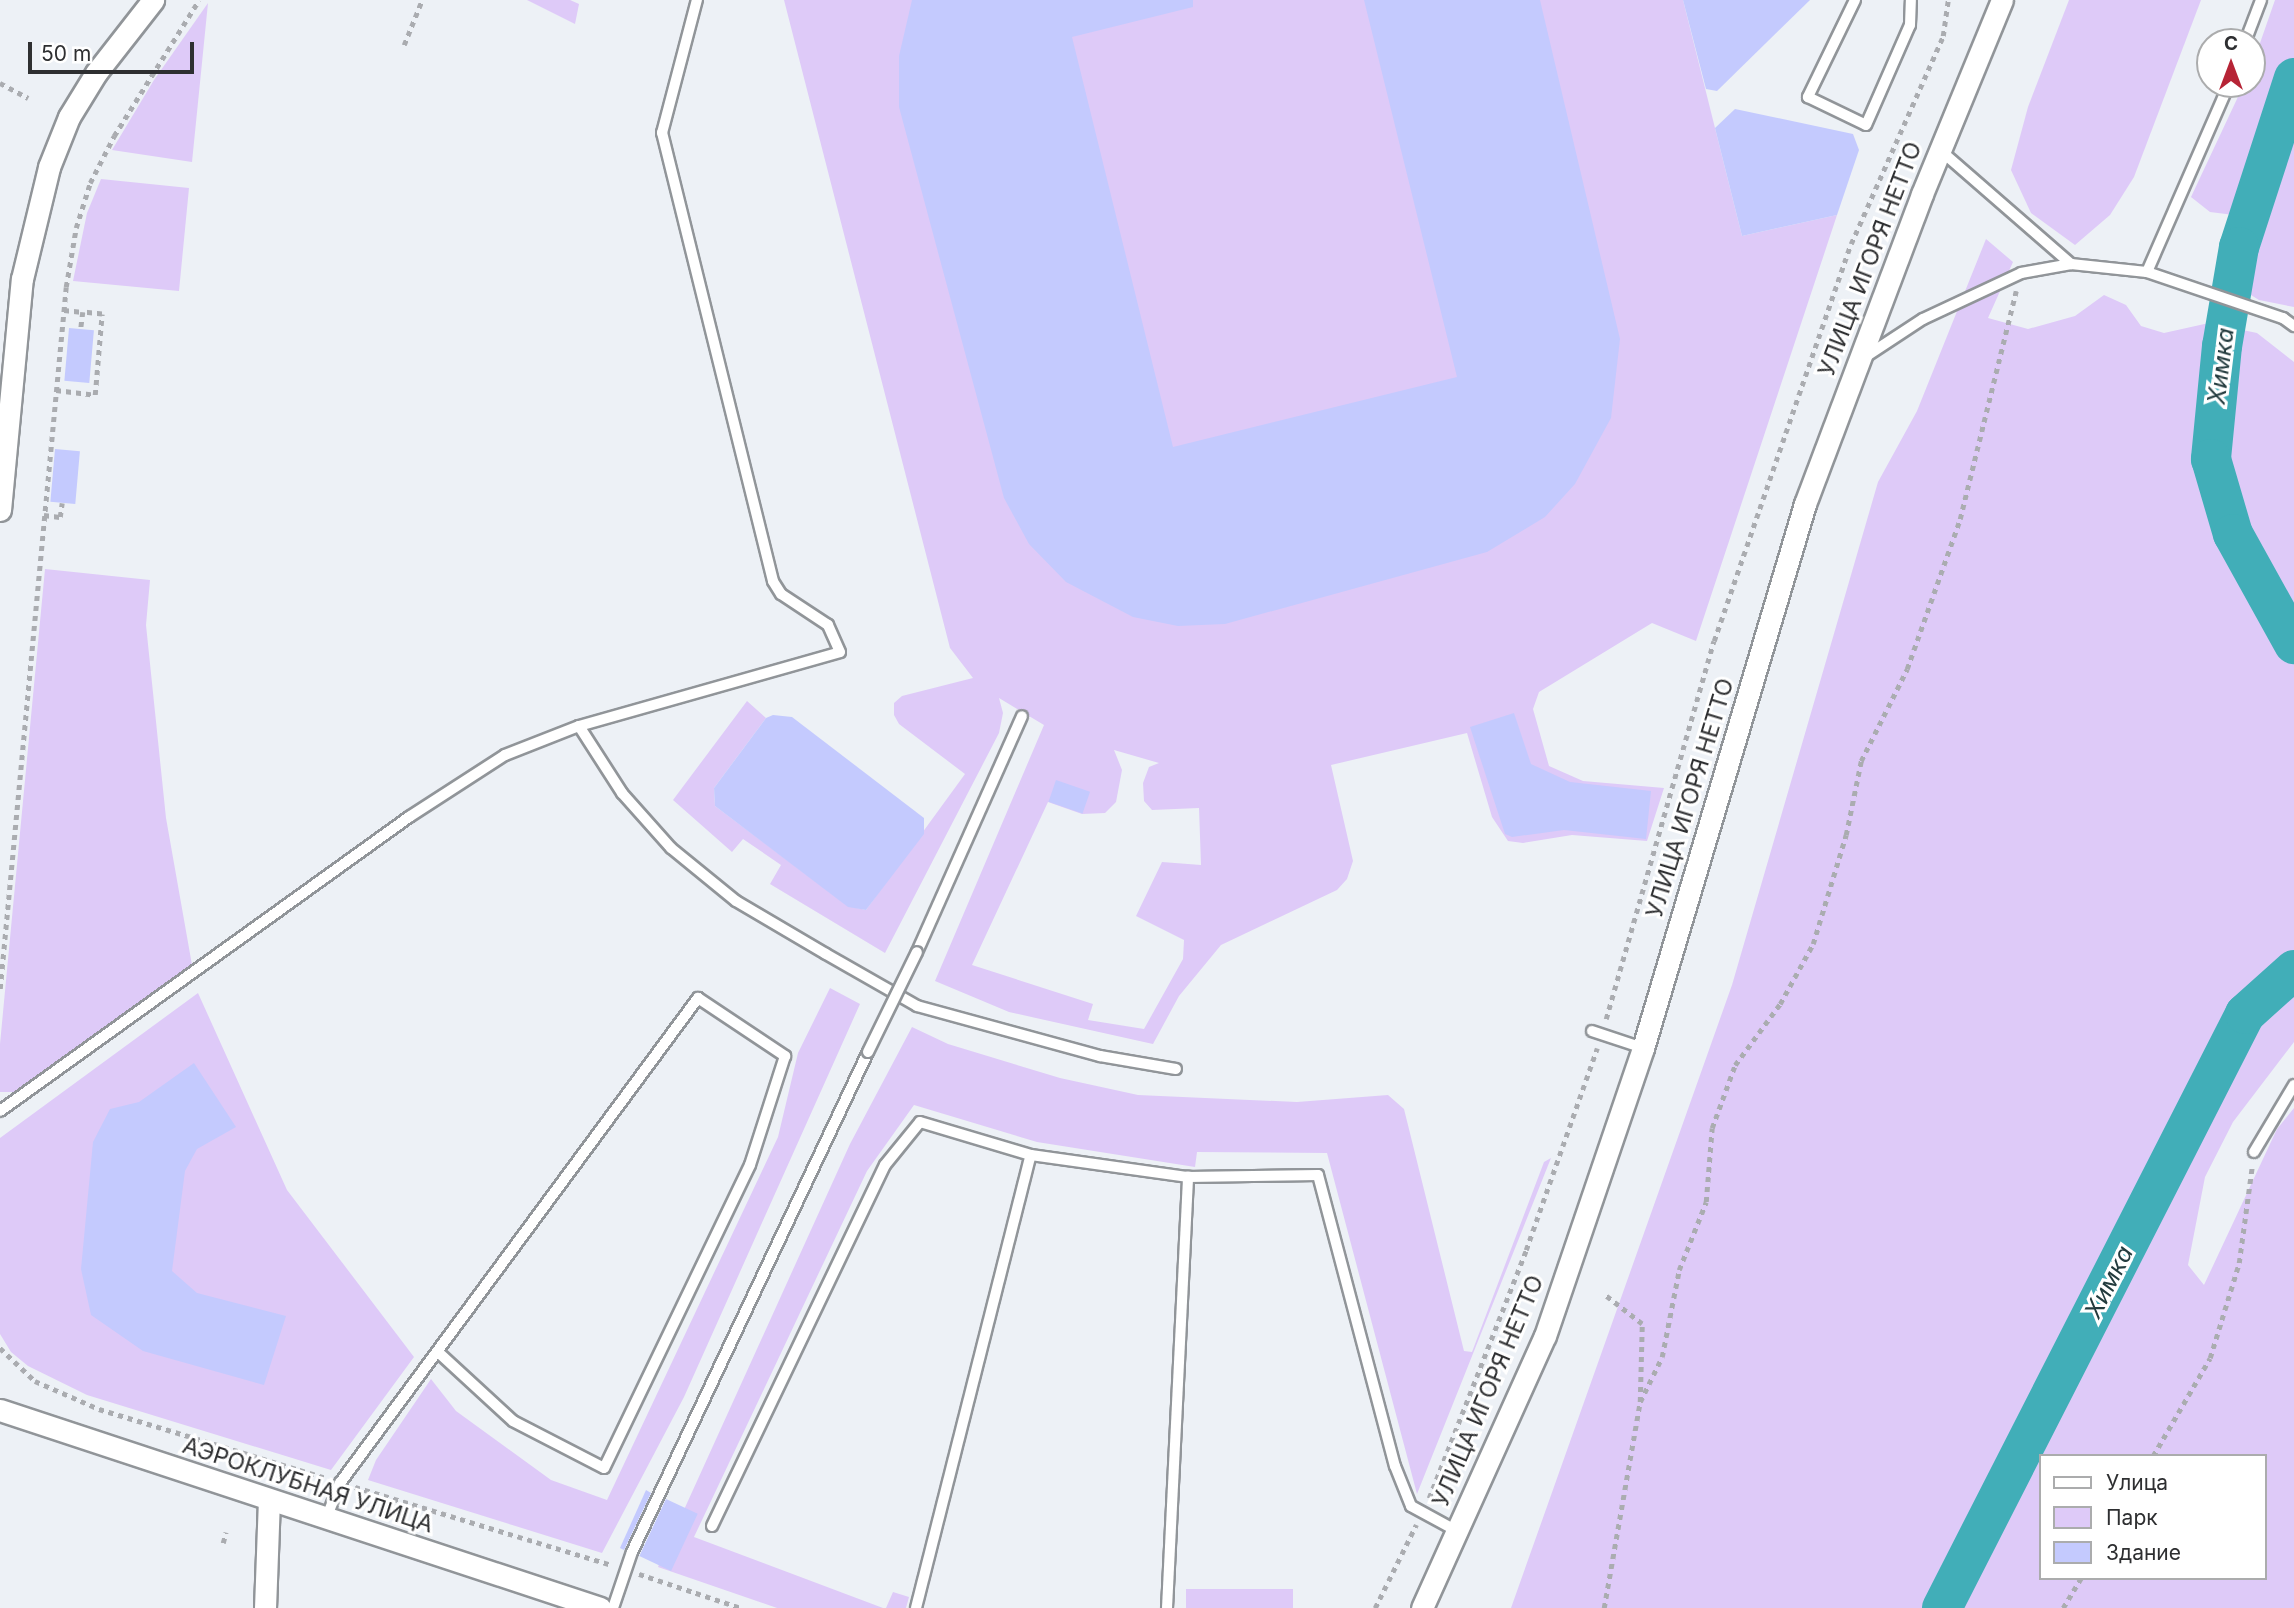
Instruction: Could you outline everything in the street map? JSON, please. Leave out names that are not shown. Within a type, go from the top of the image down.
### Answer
[{"type":"street","points":[[0,510],[22,279],[43,190],[69,117],[111,51],[153,0]]},
{"type":"street","name":"УЛИЦА ИГОРЯ НЕТТО","points":[[1422,1608],[1545,1336],[1643,1048],[1805,504],[1997,5]]},
{"type":"street","name":"АЭРОКЛУБНАЯ УЛИЦА","points":[[0,1410],[326,1520],[600,1608]]},
{"type":"street","points":[[265,1608],[269,1501]]},
{"type":"lane","points":[[0,1111],[409,817],[505,755],[579,726],[840,652],[828,625],[781,594],[773,581],[662,133],[697,0]]},
{"type":"lane","points":[[1855,0],[1808,97],[1866,125],[1910,25],[1911,0]]},
{"type":"lane","points":[[2250,28],[2261,0]]},
{"type":"lane","points":[[2147,272],[2223,98]]},
{"type":"lane","points":[[1940,150],[2071,264]]},
{"type":"lane","points":[[1860,360],[1923,319],[2021,273],[2071,264],[2147,272],[2203,293],[2255,308],[2294,326]]},
{"type":"lane","points":[[613,1608],[625,1570],[917,952],[1023,716]]},
{"type":"lane","points":[[579,726],[622,793],[671,848],[736,901],[826,954],[917,1006],[1100,1056],[1176,1069]]},
{"type":"lane","points":[[326,1520],[340,1483],[437,1351],[698,999],[785,1056],[750,1165],[604,1468],[513,1421],[437,1351]]},
{"type":"lane","points":[[1597,1033],[1643,1048]]},
{"type":"lane","points":[[2254,1152],[2294,1086]]},
{"type":"lane","points":[[712,1526],[885,1165],[920,1122],[1031,1155],[1188,1177],[1318,1175],[1395,1466],[1411,1506],[1457,1531]]},
{"type":"lane","points":[[916,1608],[1031,1155]]},
{"type":"lane","points":[[1167,1608],[1188,1177]]},
{"type":"path","points":[[0,989],[56,390],[76,228],[90,183],[114,136],[200,0]]},
{"type":"path","points":[[404,45],[422,0]]},
{"type":"path","points":[[1427,1501],[1526,1250],[1597,1033],[1714,641],[1851,244],[1943,36],[1948,0]]},
{"type":"path","points":[[0,83],[28,98]]},
{"type":"path","points":[[1640,1402],[1662,1357],[1679,1270],[1706,1202],[1712,1128],[1735,1065],[1780,1004],[1813,944],[1846,835],[1861,761],[1907,669],[1960,519],[1987,394],[2021,273]]},
{"type":"path","points":[[56,390],[95,395],[103,314],[64,310]]},
{"type":"path","points":[[81,329],[82,312]]},
{"type":"path","points":[[90,369],[97,370]]},
{"type":"path","points":[[44,515],[60,517],[62,503]]},
{"type":"path","points":[[2154,1454],[2210,1359],[2239,1263],[2254,1152]]},
{"type":"path","points":[[1604,1608],[1640,1402],[1642,1324],[1606,1296]]},
{"type":"path","points":[[0,1348],[35,1381],[67,1396],[741,1608]]},
{"type":"path","points":[[247,1467],[250,1455]]},
{"type":"path","points":[[1375,1608],[1422,1513]]},
{"type":"path","points":[[223,1543],[226,1532]]},
{"type":"path","points":[[2063,1608],[2080,1580]]},
{"type":"green space","points":[[527,0],[570,0],[579,4],[575,24]]},
{"type":"green space","points":[[784,0],[1683,0],[1742,236],[1837,215],[1696,641],[1652,623],[1539,692],[1533,709],[1549,766],[1583,781],[1664,788],[1647,841],[1572,835],[1523,843],[1508,841],[1492,817],[1467,733],[1331,765],[1353,861],[1347,879],[1337,890],[1221,945],[1179,996],[1153,1044],[1009,1012],[935,981],[1044,725],[999,698],[1003,713],[999,733],[885,953],[770,884],[781,865],[743,839],[732,852],[673,800],[747,701],[766,718],[714,788],[715,806],[848,906],[866,910],[965,774],[899,724],[894,715],[894,703],[902,696],[973,678],[950,648]],"holes":[[[1114,750],[1159,763],[1149,767],[1143,783],[1144,801],[1152,810],[1199,808],[1201,865],[1162,862],[1136,916],[1184,940],[1183,959],[1144,1029],[1088,1020],[1093,1004],[972,965],[1048,802],[1082,814],[1105,813],[1116,802],[1122,770]]]},
{"type":"green space","points":[[2069,0],[2201,0],[2134,177],[2110,215],[2075,245],[2031,213],[2011,170],[2028,107]]},
{"type":"green space","points":[[2275,0],[2294,0],[2294,307],[2259,300],[2238,287],[2223,267],[2224,256],[2240,224],[2234,215],[2210,212],[2191,197],[2237,98],[2266,98],[2265,28]]},
{"type":"green space","points":[[208,3],[192,162],[112,150],[154,80]]},
{"type":"green space","points":[[101,179],[189,188],[179,291],[73,281],[87,213]]},
{"type":"green space","points":[[1986,239],[2013,262],[1988,318],[2028,329],[2075,316],[2104,295],[2126,305],[2141,326],[2164,333],[2209,323],[2257,333],[2294,362],[2294,1042],[2233,1122],[2205,1177],[2188,1265],[2204,1285],[2277,1129],[2294,1108],[2294,1608],[1511,1608],[1732,985],[1878,482],[1917,411]]},
{"type":"green space","points":[[45,569],[150,580],[146,625],[166,818],[192,965],[17,1092],[0,1092],[0,1044]]},
{"type":"green space","points":[[830,988],[860,1004],[684,1397],[602,1553],[368,1480],[376,1460],[431,1379],[456,1411],[551,1480],[607,1500],[778,1137],[798,1053]]},
{"type":"green space","points":[[198,993],[287,1190],[414,1357],[331,1470],[87,1395],[28,1366],[11,1352],[0,1334],[0,1138]]},
{"type":"green space","points":[[912,1027],[948,1044],[1060,1078],[1138,1095],[1297,1102],[1388,1095],[1404,1109],[1464,1351],[1472,1352],[1544,1162],[1551,1158],[1417,1494],[1327,1153],[1197,1152],[1195,1167],[1037,1142],[914,1105],[867,1171],[694,1537],[883,1608],[777,1608],[658,1567],[850,1144]]},
{"type":"green space","points":[[1186,1589],[1293,1589],[1293,1608],[1186,1608]]},
{"type":"green space","points":[[893,1592],[909,1597],[906,1608],[886,1608]]},
{"type":"building","points":[[912,0],[1193,0],[1193,7],[1072,37],[1173,447],[1457,377],[1364,0],[1540,0],[1620,339],[1611,418],[1575,484],[1545,517],[1487,552],[1225,624],[1178,626],[1133,617],[1066,582],[1029,544],[1004,498],[899,107],[899,56]]},
{"type":"building","points":[[1683,0],[1810,0],[1717,91],[1706,89]]},
{"type":"building","points":[[1735,109],[1853,134],[1859,150],[1837,215],[1742,236],[1715,128]]},
{"type":"building","points":[[69,328],[94,330],[89,383],[64,381]]},
{"type":"building","points":[[55,449],[80,451],[75,504],[50,502]]},
{"type":"building","points":[[1514,713],[1531,764],[1570,782],[1651,791],[1646,839],[1564,830],[1512,837],[1505,834],[1470,727]]},
{"type":"building","points":[[773,715],[792,717],[924,818],[924,834],[866,910],[848,907],[715,806],[714,788],[766,718]]},
{"type":"building","points":[[1056,780],[1090,792],[1083,813],[1049,802]]},
{"type":"building","points":[[194,1063],[236,1127],[197,1149],[185,1171],[172,1271],[197,1293],[286,1316],[264,1385],[143,1351],[91,1315],[81,1269],[93,1142],[110,1109],[139,1102]]},
{"type":"building","points":[[646,1490],[651,1493],[624,1550],[620,1548]]},
{"type":"building","points":[[666,1499],[698,1514],[671,1571],[639,1556]]},
{"type":"waterway","name":"Химка","points":[[2294,78],[2239,247],[2222,346],[2211,459],[2233,534],[2294,644]]},
{"type":"waterway","name":"Химка","points":[[1942,1608],[2245,1014],[2294,970]]}]
